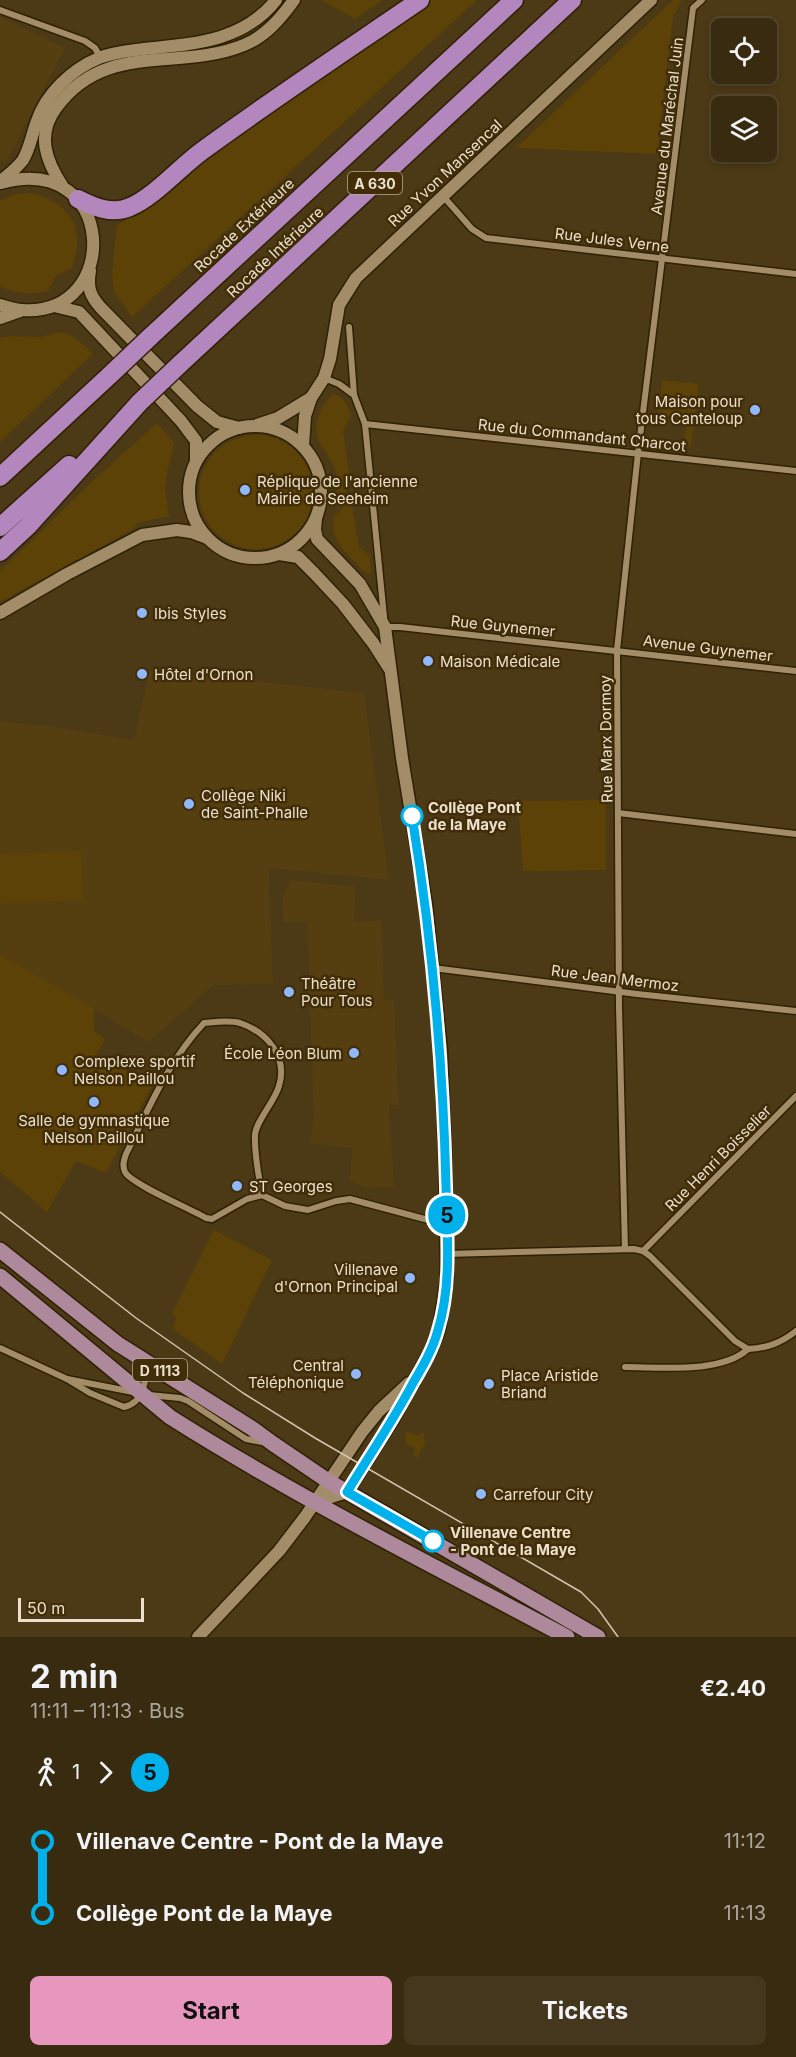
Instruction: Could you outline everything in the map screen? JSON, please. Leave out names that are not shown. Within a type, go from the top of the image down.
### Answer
[{"type":"highway","points":[[78,199],[96,208],[110,210],[128,208],[142,200],[201,152],[420,0]]},
{"type":"highway","name":"Rocade Extérieure","points":[[0,477],[514,0]]},
{"type":"highway","name":"Rocade Intérieure","points":[[0,527],[140,402],[572,0]]},
{"type":"highway","points":[[0,552],[28,526],[140,402]]},
{"type":"main road","name":"D 1113","points":[[0,1250],[67,1304],[143,1360],[214,1403],[328,1481],[598,1637]]},
{"type":"main road","name":"D 1113","points":[[0,1276],[170,1417],[315,1502],[567,1637]]},
{"type":"street","points":[[0,183],[22,160],[28,150],[45,103],[72,75],[100,57],[118,52],[199,43],[219,38],[249,25],[276,0]]},
{"type":"street","points":[[63,187],[45,153],[44,137],[47,123],[54,109],[79,84],[106,68],[223,51],[244,45],[272,27],[294,0]]},
{"type":"street","name":"Rue Yvon Mansencal","points":[[303,446],[304,416],[311,398],[324,378],[330,359],[339,305],[356,278],[651,0]]},
{"type":"street","name":"Avenue du Maréchal Juin","points":[[663,258],[693,8],[702,0]]},
{"type":"street","points":[[0,10],[85,41],[95,48],[100,57]]},
{"type":"street","points":[[0,183],[20,177],[43,179],[63,187],[78,199],[93,231],[94,248],[89,291],[97,304],[197,406],[217,422],[239,428]]},
{"type":"street","name":"Rue Jules Verne","points":[[443,196],[472,229],[486,237],[796,274]]},
{"type":"street","name":"Rue Marx Dormoy","points":[[625,1249],[619,991],[617,650],[638,453],[663,258]]},
{"type":"street","points":[[0,305],[20,310],[37,310],[54,306],[70,296],[82,282],[91,266]]},
{"type":"street","points":[[54,306],[79,312],[181,421],[196,441],[196,463],[190,486],[191,510],[197,525],[207,538]]},
{"type":"street","points":[[0,318],[20,310]]},
{"type":"street","points":[[315,1502],[347,1492],[392,1421],[431,1350],[439,1330],[446,1295],[447,1225],[441,1050],[426,904],[390,671],[364,424],[354,395],[349,327]]},
{"type":"street","points":[[324,378],[339,384],[354,395]]},
{"type":"street","name":"Rue Yvon Mansencal","points":[[256,426],[278,418],[311,398]]},
{"type":"street","name":"Rue du Commandant Charcot","points":[[364,424],[796,471]]},
{"type":"street","points":[[196,463],[207,447],[221,435],[239,428],[256,426],[273,428],[289,435],[303,446],[314,461],[320,480],[321,499],[315,530],[317,539],[360,584],[385,627]]},
{"type":"street","points":[[0,613],[67,574],[142,535],[177,530],[192,532],[207,538],[223,550],[248,558],[264,558],[279,554],[294,546],[307,533],[316,518]]},
{"type":"street","points":[[279,554],[298,557],[314,573],[349,612],[373,643],[390,671]]},
{"type":"street","name":"Rue Guynemer","points":[[385,627],[617,650]]},
{"type":"street","name":"Avenue Guynemer","points":[[617,650],[796,671]]},
{"type":"street","points":[[618,813],[796,834]]},
{"type":"street","name":"Rue Jean Mermoz","points":[[432,968],[796,1011]]},
{"type":"street","points":[[262,1195],[255,1133],[279,1088],[282,1076],[278,1052],[268,1039],[239,1023],[223,1021],[204,1023],[178,1055],[126,1154],[123,1163],[124,1170],[134,1180],[212,1219],[248,1199],[262,1195],[285,1206],[308,1210],[350,1199],[447,1225]]},
{"type":"street","name":"Rue Henri Boisselier","points":[[643,1251],[796,1096]]},
{"type":"street","points":[[447,1254],[625,1249],[643,1251],[659,1264],[735,1341],[748,1349],[764,1348],[784,1341],[796,1331]]},
{"type":"street","points":[[0,1348],[67,1379],[90,1393],[124,1407],[130,1406],[142,1394],[146,1372],[143,1360]]},
{"type":"street","points":[[625,1367],[684,1368],[724,1362],[739,1357],[748,1349]]},
{"type":"street","points":[[198,1637],[279,1551],[379,1411],[417,1376]]},
{"type":"street","points":[[67,1379],[142,1394],[180,1398],[246,1439],[272,1443]]},
{"type":"shaded area","points":[[321,0],[383,0],[355,19]]},
{"type":"shaded area","points":[[429,0],[477,0],[132,317],[114,292],[112,275],[117,224],[125,222],[125,218],[137,215],[210,152]]},
{"type":"shaded area","points":[[673,0],[682,0],[673,17],[657,154],[516,148]]},
{"type":"shaded area","points":[[0,17],[65,48],[7,160],[0,161]]},
{"type":"shaded area","points":[[33,193],[58,204],[72,220],[76,230],[76,254],[72,268],[56,276],[48,291],[23,293],[0,286],[0,201],[16,194]]},
{"type":"shaded area","points":[[57,332],[73,337],[93,354],[0,442],[0,338],[42,337]]},
{"type":"shaded area","points":[[662,380],[699,384],[691,447],[683,446],[687,418],[658,415]]},
{"type":"shaded area","points":[[333,394],[343,399],[351,415],[343,431],[350,481],[337,508],[335,470],[316,432],[321,411]]},
{"type":"shaded area","points":[[157,423],[174,443],[165,490],[169,517],[136,524],[135,528],[0,602],[0,571],[98,476]]},
{"type":"shaded area","points":[[256,435],[278,439],[296,452],[309,470],[313,492],[309,514],[296,532],[278,545],[256,549],[234,545],[216,532],[203,514],[199,492],[203,470],[216,452],[234,439]]},
{"type":"shaded area","points":[[350,494],[359,547],[370,556],[371,573],[369,574],[346,553],[334,532],[335,514],[339,513]]},
{"type":"shaded area","name":"Collège Niki de Saint-Phalle","points":[[150,670],[364,693],[389,880],[269,868],[273,984],[213,985],[149,1042],[0,954],[0,721],[134,740]]},
{"type":"shaded area","points":[[606,800],[606,870],[523,871],[518,801]]},
{"type":"shaded area","points":[[81,851],[83,900],[0,903],[0,854]]},
{"type":"shaded area","name":"École Léon Blum","points":[[291,880],[356,887],[354,922],[382,920],[384,1000],[394,1000],[399,1105],[389,1106],[394,1186],[367,1188],[350,1181],[352,1148],[310,1143],[314,1119],[307,921],[282,922],[283,896]]},
{"type":"shaded area","name":"Complexe sportif Nelson Paillou","points":[[0,954],[94,1009],[94,1031],[105,1039],[96,1055],[153,1084],[106,1173],[76,1161],[47,1212],[0,1172]]},
{"type":"shaded area","points":[[214,1230],[272,1260],[222,1364],[173,1329],[176,1317],[172,1314]]},
{"type":"shaded area","points":[[407,1431],[419,1436],[421,1433],[425,1434],[423,1439],[426,1440],[418,1458],[413,1456],[415,1449],[406,1444]]},
{"type":"tram line","points":[[0,1212],[136,1318],[243,1393],[315,1438],[581,1592],[598,1609],[618,1637]]},
{"type":"bus line","name":"5","points":[[412,816],[426,904],[441,1050],[445,1152],[447,1279],[445,1303],[439,1330],[431,1350],[392,1421],[347,1492],[433,1541]]},
{"type":"place","name":"Maison pour tous Canteloup","points":[[755,410]]},
{"type":"place","name":"Réplique de l'ancienne Mairie de Seeheim","points":[[245,490]]},
{"type":"place","name":"Ibis Styles","points":[[142,613]]},
{"type":"place","name":"Maison Médicale","points":[[428,661]]},
{"type":"place","name":"Hôtel d'Ornon","points":[[142,674]]},
{"type":"place","name":"Collège Niki de Saint-Phalle","points":[[189,804]]},
{"type":"place","name":"Collège Pont de la Maye","points":[[412,816]]},
{"type":"place","name":"Théâtre Pour Tous","points":[[289,992]]},
{"type":"place","name":"École Léon Blum","points":[[354,1053]]},
{"type":"place","name":"Complexe sportif Nelson Paillou","points":[[62,1070]]},
{"type":"place","name":"Salle de gymnastique Nelson Paillou","points":[[94,1102]]},
{"type":"place","name":"ST Georges","points":[[237,1186]]},
{"type":"place","name":"Villenave d'Ornon Principal","points":[[410,1278]]},
{"type":"place","name":"Central Téléphonique","points":[[356,1374]]},
{"type":"place","name":"Place Aristide Briand","points":[[489,1384]]},
{"type":"place","name":"Carrefour City","points":[[481,1494]]},
{"type":"place","name":"Villenave Centre - Pont de la Maye","points":[[433,1541]]}]
